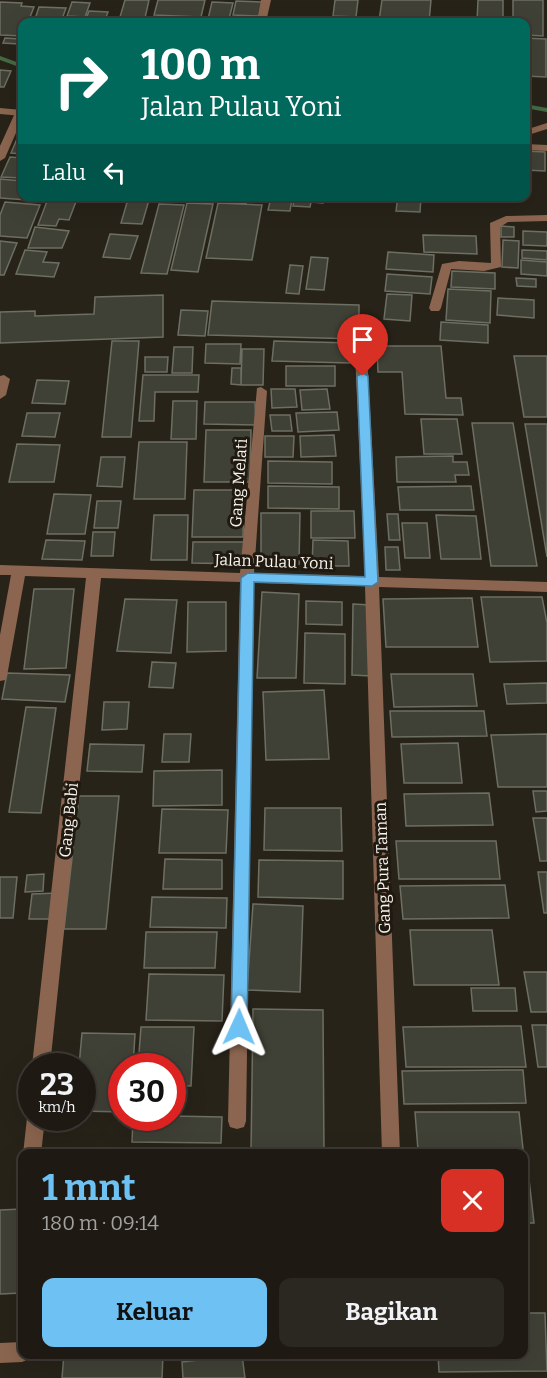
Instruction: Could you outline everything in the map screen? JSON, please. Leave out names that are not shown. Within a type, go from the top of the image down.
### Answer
[{"type":"street","points":[[262,18],[266,0]]},
{"type":"street","points":[[0,111],[18,113]]},
{"type":"street","points":[[0,158],[18,119]]},
{"type":"street","points":[[530,131],[547,126]]},
{"type":"street","points":[[530,147],[547,148]]},
{"type":"street","points":[[435,308],[446,266],[457,264],[486,268],[497,266],[494,225],[506,219],[547,218]]},
{"type":"street","name":"Gang Pura Taman","points":[[362,353],[391,1149]]},
{"type":"street","points":[[0,394],[4,379]]},
{"type":"street","name":"Gang Melati","points":[[237,1121],[248,578],[261,391]]},
{"type":"street","name":"Jalan Pulau Yoni","points":[[0,570],[547,587]]},
{"type":"street","points":[[0,676],[19,570]]},
{"type":"street","name":"Gang Babi","points":[[42,1053],[94,573]]},
{"type":"street","points":[[33,1149],[35,1131]]},
{"type":"street","points":[[0,1353],[18,1352]]},
{"type":"building","points":[[125,0],[149,0],[145,18],[120,17]]},
{"type":"building","points":[[158,0],[205,0],[201,17],[154,15]]},
{"type":"building","points":[[335,0],[358,0],[356,17],[333,16]]},
{"type":"building","points":[[382,0],[431,0],[429,18],[379,18]]},
{"type":"building","points":[[478,0],[503,0],[503,18],[477,18]]},
{"type":"building","points":[[513,0],[543,0],[543,36],[530,35],[530,18],[513,18]]},
{"type":"building","points":[[236,1],[262,2],[259,16],[233,15]]},
{"type":"building","points":[[0,2],[22,3],[21,6],[34,7],[30,18],[18,18],[18,36],[0,35]]},
{"type":"building","points":[[72,2],[90,3],[85,17],[67,16]]},
{"type":"building","points":[[212,2],[233,3],[229,18],[208,18]]},
{"type":"building","points":[[39,7],[66,8],[62,18],[35,18]]},
{"type":"building","points":[[89,11],[108,12],[106,18],[86,18]]},
{"type":"building","points":[[5,38],[18,39],[18,44],[3,43]]},
{"type":"building","points":[[530,38],[546,39],[546,77],[530,76]]},
{"type":"building","points":[[0,70],[11,71],[4,87],[0,87]]},
{"type":"building","points":[[18,136],[18,154],[11,153]]},
{"type":"building","points":[[530,151],[545,152],[545,171],[530,170]]},
{"type":"building","points":[[10,157],[18,158],[18,178],[1,177]]},
{"type":"building","points":[[0,179],[18,181],[18,199],[0,198]]},
{"type":"building","points":[[47,201],[76,201],[69,220],[59,219],[56,226],[38,225]]},
{"type":"building","points":[[127,201],[149,201],[142,224],[121,223]]},
{"type":"building","points":[[215,201],[246,201],[246,203]]},
{"type":"building","points":[[270,201],[292,201],[290,211],[268,210]]},
{"type":"building","points":[[294,201],[323,201],[323,203],[311,202],[310,207],[293,206]]},
{"type":"building","points":[[397,201],[421,201],[420,212],[396,211]]},
{"type":"building","points":[[5,202],[40,205],[27,238],[0,236],[0,215]]},
{"type":"building","points":[[187,203],[213,204],[198,272],[171,270]]},
{"type":"building","points":[[218,203],[262,205],[252,260],[206,258]]},
{"type":"building","points":[[159,204],[184,205],[167,274],[141,273]]},
{"type":"building","points":[[501,226],[514,227],[514,237],[501,237]]},
{"type":"building","points":[[35,227],[69,231],[62,248],[28,248]]},
{"type":"building","points":[[523,231],[547,232],[547,246],[523,245]]},
{"type":"building","points":[[110,234],[138,236],[130,259],[103,257]]},
{"type":"building","points":[[423,235],[476,236],[477,254],[424,252]]},
{"type":"building","points":[[503,240],[519,241],[518,268],[502,267]]},
{"type":"building","points":[[0,241],[17,243],[4,275],[0,275]]},
{"type":"building","points":[[25,250],[47,252],[43,262],[59,263],[54,277],[16,274]]},
{"type":"building","points":[[522,250],[547,251],[547,260],[522,258]]},
{"type":"building","points":[[388,252],[434,255],[433,272],[386,269]]},
{"type":"building","points":[[311,257],[328,258],[324,290],[306,289]]},
{"type":"building","points":[[521,260],[547,262],[547,276],[521,274]]},
{"type":"building","points":[[290,265],[303,266],[299,294],[286,293]]},
{"type":"building","points":[[452,271],[495,273],[495,289],[451,287]]},
{"type":"building","points":[[387,274],[432,277],[430,294],[385,291]]},
{"type":"building","points":[[516,278],[536,279],[536,287],[517,286]]},
{"type":"building","points":[[448,289],[491,291],[490,323],[446,320]]},
{"type":"building","points":[[387,294],[412,295],[410,321],[384,319]]},
{"type":"building","points":[[163,295],[163,337],[0,343],[0,312],[35,311],[35,316],[94,314],[95,297]]},
{"type":"building","points":[[498,298],[534,300],[534,318],[497,315]]},
{"type":"building","points":[[212,301],[359,305],[359,339],[208,335]]},
{"type":"building","points":[[181,310],[208,311],[205,336],[178,335]]},
{"type":"building","points":[[441,322],[488,325],[488,343],[440,340]]},
{"type":"building","points":[[112,341],[139,341],[131,437],[102,437]]},
{"type":"building","points":[[274,341],[351,343],[350,363],[272,361]]},
{"type":"building","points":[[206,344],[241,344],[240,364],[205,363]]},
{"type":"building","points":[[377,346],[441,346],[446,398],[461,398],[463,415],[405,414],[402,372],[378,372]]},
{"type":"building","points":[[174,347],[193,347],[192,373],[172,373]]},
{"type":"building","points":[[242,349],[264,349],[263,385],[241,385]]},
{"type":"building","points":[[514,356],[547,356],[547,417],[524,417]]},
{"type":"building","points":[[145,357],[168,357],[167,372],[145,372]]},
{"type":"building","points":[[286,366],[335,366],[335,386],[286,386]]},
{"type":"building","points":[[232,368],[241,368],[241,385],[231,384]]},
{"type":"building","points":[[143,375],[199,375],[198,392],[155,392],[154,421],[139,421]]},
{"type":"building","points":[[37,380],[69,381],[65,404],[32,403]]},
{"type":"building","points":[[271,389],[295,389],[297,407],[272,408]]},
{"type":"building","points":[[327,389],[330,409],[302,410],[300,390]]},
{"type":"building","points":[[173,401],[197,401],[196,439],[171,439]]},
{"type":"building","points":[[205,402],[255,402],[256,425],[204,424]]},
{"type":"building","points":[[337,412],[339,430],[298,432],[296,413]]},
{"type":"building","points":[[27,413],[60,413],[55,437],[22,436]]},
{"type":"building","points":[[270,415],[290,415],[292,431],[272,431]]},
{"type":"building","points":[[421,419],[457,419],[462,454],[424,454]]},
{"type":"building","points":[[472,423],[513,423],[537,566],[491,566]]},
{"type":"building","points":[[525,424],[547,424],[547,557]]},
{"type":"building","points":[[206,430],[251,430],[250,482],[204,482]]},
{"type":"building","points":[[334,435],[336,456],[301,457],[300,436]]},
{"type":"building","points":[[265,436],[294,436],[293,457],[265,457]]},
{"type":"building","points":[[139,442],[187,442],[185,499],[134,499]]},
{"type":"building","points":[[17,444],[60,445],[54,482],[9,482]]},
{"type":"building","points":[[453,456],[453,462],[467,462],[469,475],[455,475],[456,482],[397,482],[396,457]]},
{"type":"building","points":[[101,457],[125,457],[122,487],[97,486]]},
{"type":"building","points":[[268,461],[332,462],[332,484],[268,483]]},
{"type":"building","points":[[268,486],[339,487],[339,509],[268,508]]},
{"type":"building","points":[[471,486],[474,510],[400,510],[398,487]]},
{"type":"building","points":[[194,490],[244,490],[243,537],[192,537]]},
{"type":"building","points":[[54,494],[91,495],[85,534],[47,534]]},
{"type":"building","points":[[97,501],[121,501],[118,528],[94,528]]},
{"type":"building","points":[[311,511],[354,511],[355,538],[311,538]]},
{"type":"building","points":[[261,513],[300,513],[299,564],[261,564]]},
{"type":"building","points":[[387,514],[398,514],[400,540],[389,540]]},
{"type":"building","points":[[154,515],[188,515],[187,560],[151,560]]},
{"type":"building","points":[[436,515],[476,516],[481,559],[441,559]]},
{"type":"building","points":[[402,523],[427,523],[430,558],[405,558]]},
{"type":"building","points":[[93,532],[115,532],[113,556],[91,556]]},
{"type":"building","points":[[46,540],[85,541],[82,560],[42,559]]},
{"type":"building","points":[[313,540],[348,541],[349,566],[312,566]]},
{"type":"building","points":[[193,542],[246,542],[246,564],[192,563]]},
{"type":"building","points":[[385,547],[398,547],[400,570],[386,570]]},
{"type":"building","points":[[34,589],[74,589],[66,668],[24,669]]},
{"type":"building","points":[[262,592],[299,594],[296,678],[257,678]]},
{"type":"building","points":[[481,597],[542,597],[547,623],[547,661],[490,662]]},
{"type":"building","points":[[472,598],[478,647],[386,647],[383,599]]},
{"type":"building","points":[[125,599],[177,600],[171,653],[117,651]]},
{"type":"building","points":[[306,601],[342,602],[342,625],[306,624]]},
{"type":"building","points":[[188,602],[226,602],[226,651],[187,652]]},
{"type":"building","points":[[353,604],[370,605],[371,676],[352,675]]},
{"type":"building","points":[[305,633],[345,634],[345,684],[304,683]]},
{"type":"building","points":[[152,662],[176,663],[173,688],[149,687]]},
{"type":"building","points":[[7,673],[70,675],[65,702],[2,699]]},
{"type":"building","points":[[391,674],[473,674],[477,706],[394,707]]},
{"type":"building","points":[[547,683],[547,703],[507,704],[504,684]]},
{"type":"building","points":[[324,690],[329,759],[266,760],[263,692]]},
{"type":"building","points":[[104,702],[129,702],[127,729],[102,730]]},
{"type":"building","points":[[26,707],[56,708],[41,813],[9,812]]},
{"type":"building","points":[[390,711],[484,711],[487,736],[392,737]]},
{"type":"building","points":[[164,734],[191,734],[189,762],[162,762]]},
{"type":"building","points":[[547,734],[547,787],[498,787],[491,735]]},
{"type":"building","points":[[458,743],[462,783],[404,783],[401,744]]},
{"type":"building","points":[[90,744],[144,745],[142,772],[87,771]]},
{"type":"building","points":[[222,770],[222,805],[153,806],[154,771]]},
{"type":"building","points":[[533,791],[547,791],[547,811],[536,812]]},
{"type":"building","points":[[489,793],[493,825],[406,826],[404,794]]},
{"type":"building","points":[[79,796],[119,796],[106,929],[64,929]]},
{"type":"building","points":[[265,808],[341,808],[342,851],[264,850]]},
{"type":"building","points":[[162,809],[228,810],[226,853],[159,853]]},
{"type":"building","points":[[533,818],[547,818],[547,861],[540,861]]},
{"type":"building","points":[[396,841],[496,841],[500,879],[399,879]]},
{"type":"building","points":[[165,859],[222,860],[222,889],[163,889]]},
{"type":"building","points":[[259,860],[343,861],[343,899],[258,897]]},
{"type":"building","points":[[538,872],[547,872],[547,913],[544,913]]},
{"type":"building","points":[[44,874],[43,891],[25,892],[27,875]]},
{"type":"building","points":[[0,877],[17,877],[13,918],[0,918]]},
{"type":"building","points":[[505,885],[509,918],[403,919],[400,886]]},
{"type":"building","points":[[58,893],[56,919],[29,919],[32,894]]},
{"type":"building","points":[[152,897],[227,898],[226,928],[150,927]]},
{"type":"building","points":[[253,904],[303,906],[300,992],[247,990]]},
{"type":"building","points":[[410,930],[492,930],[499,985],[414,985]]},
{"type":"building","points":[[146,932],[217,932],[215,968],[144,968]]},
{"type":"building","points":[[524,972],[547,972],[547,1012],[531,1012]]},
{"type":"building","points":[[149,974],[224,975],[222,1021],[146,1020]]},
{"type":"building","points":[[471,988],[515,988],[517,1011],[473,1011]]},
{"type":"building","points":[[253,1009],[323,1010],[324,1149],[251,1149]]},
{"type":"building","points":[[532,1025],[547,1025],[547,1067],[538,1067]]},
{"type":"building","points":[[521,1026],[526,1067],[406,1067],[403,1027]]},
{"type":"building","points":[[141,1027],[194,1027],[191,1086],[186,1086],[186,1053],[139,1053]]},
{"type":"building","points":[[82,1033],[135,1034],[134,1053],[108,1053],[108,1112],[96,1111],[96,1053],[80,1053]]},
{"type":"building","points":[[523,1070],[526,1103],[404,1104],[402,1071]]},
{"type":"building","points":[[415,1112],[519,1112],[523,1149],[418,1149]]},
{"type":"building","points":[[186,1116],[222,1117],[221,1143],[132,1142],[132,1131],[186,1131]]},
{"type":"building","points":[[528,1171],[534,1223],[528,1223]]},
{"type":"building","points":[[18,1209],[18,1293],[0,1294],[0,1210]]},
{"type":"building","points":[[528,1313],[545,1313],[547,1371],[439,1372],[438,1359],[528,1359]]},
{"type":"building","points":[[64,1359],[163,1359],[162,1378],[62,1378]]},
{"type":"building","points":[[243,1359],[245,1378],[183,1378],[182,1362]]},
{"type":"waterway","points":[[0,58],[18,65]]},
{"type":"waterway","points":[[530,107],[547,110]]},
{"type":"route","points":[[239,1027],[248,578],[372,582],[363,376]]}]
